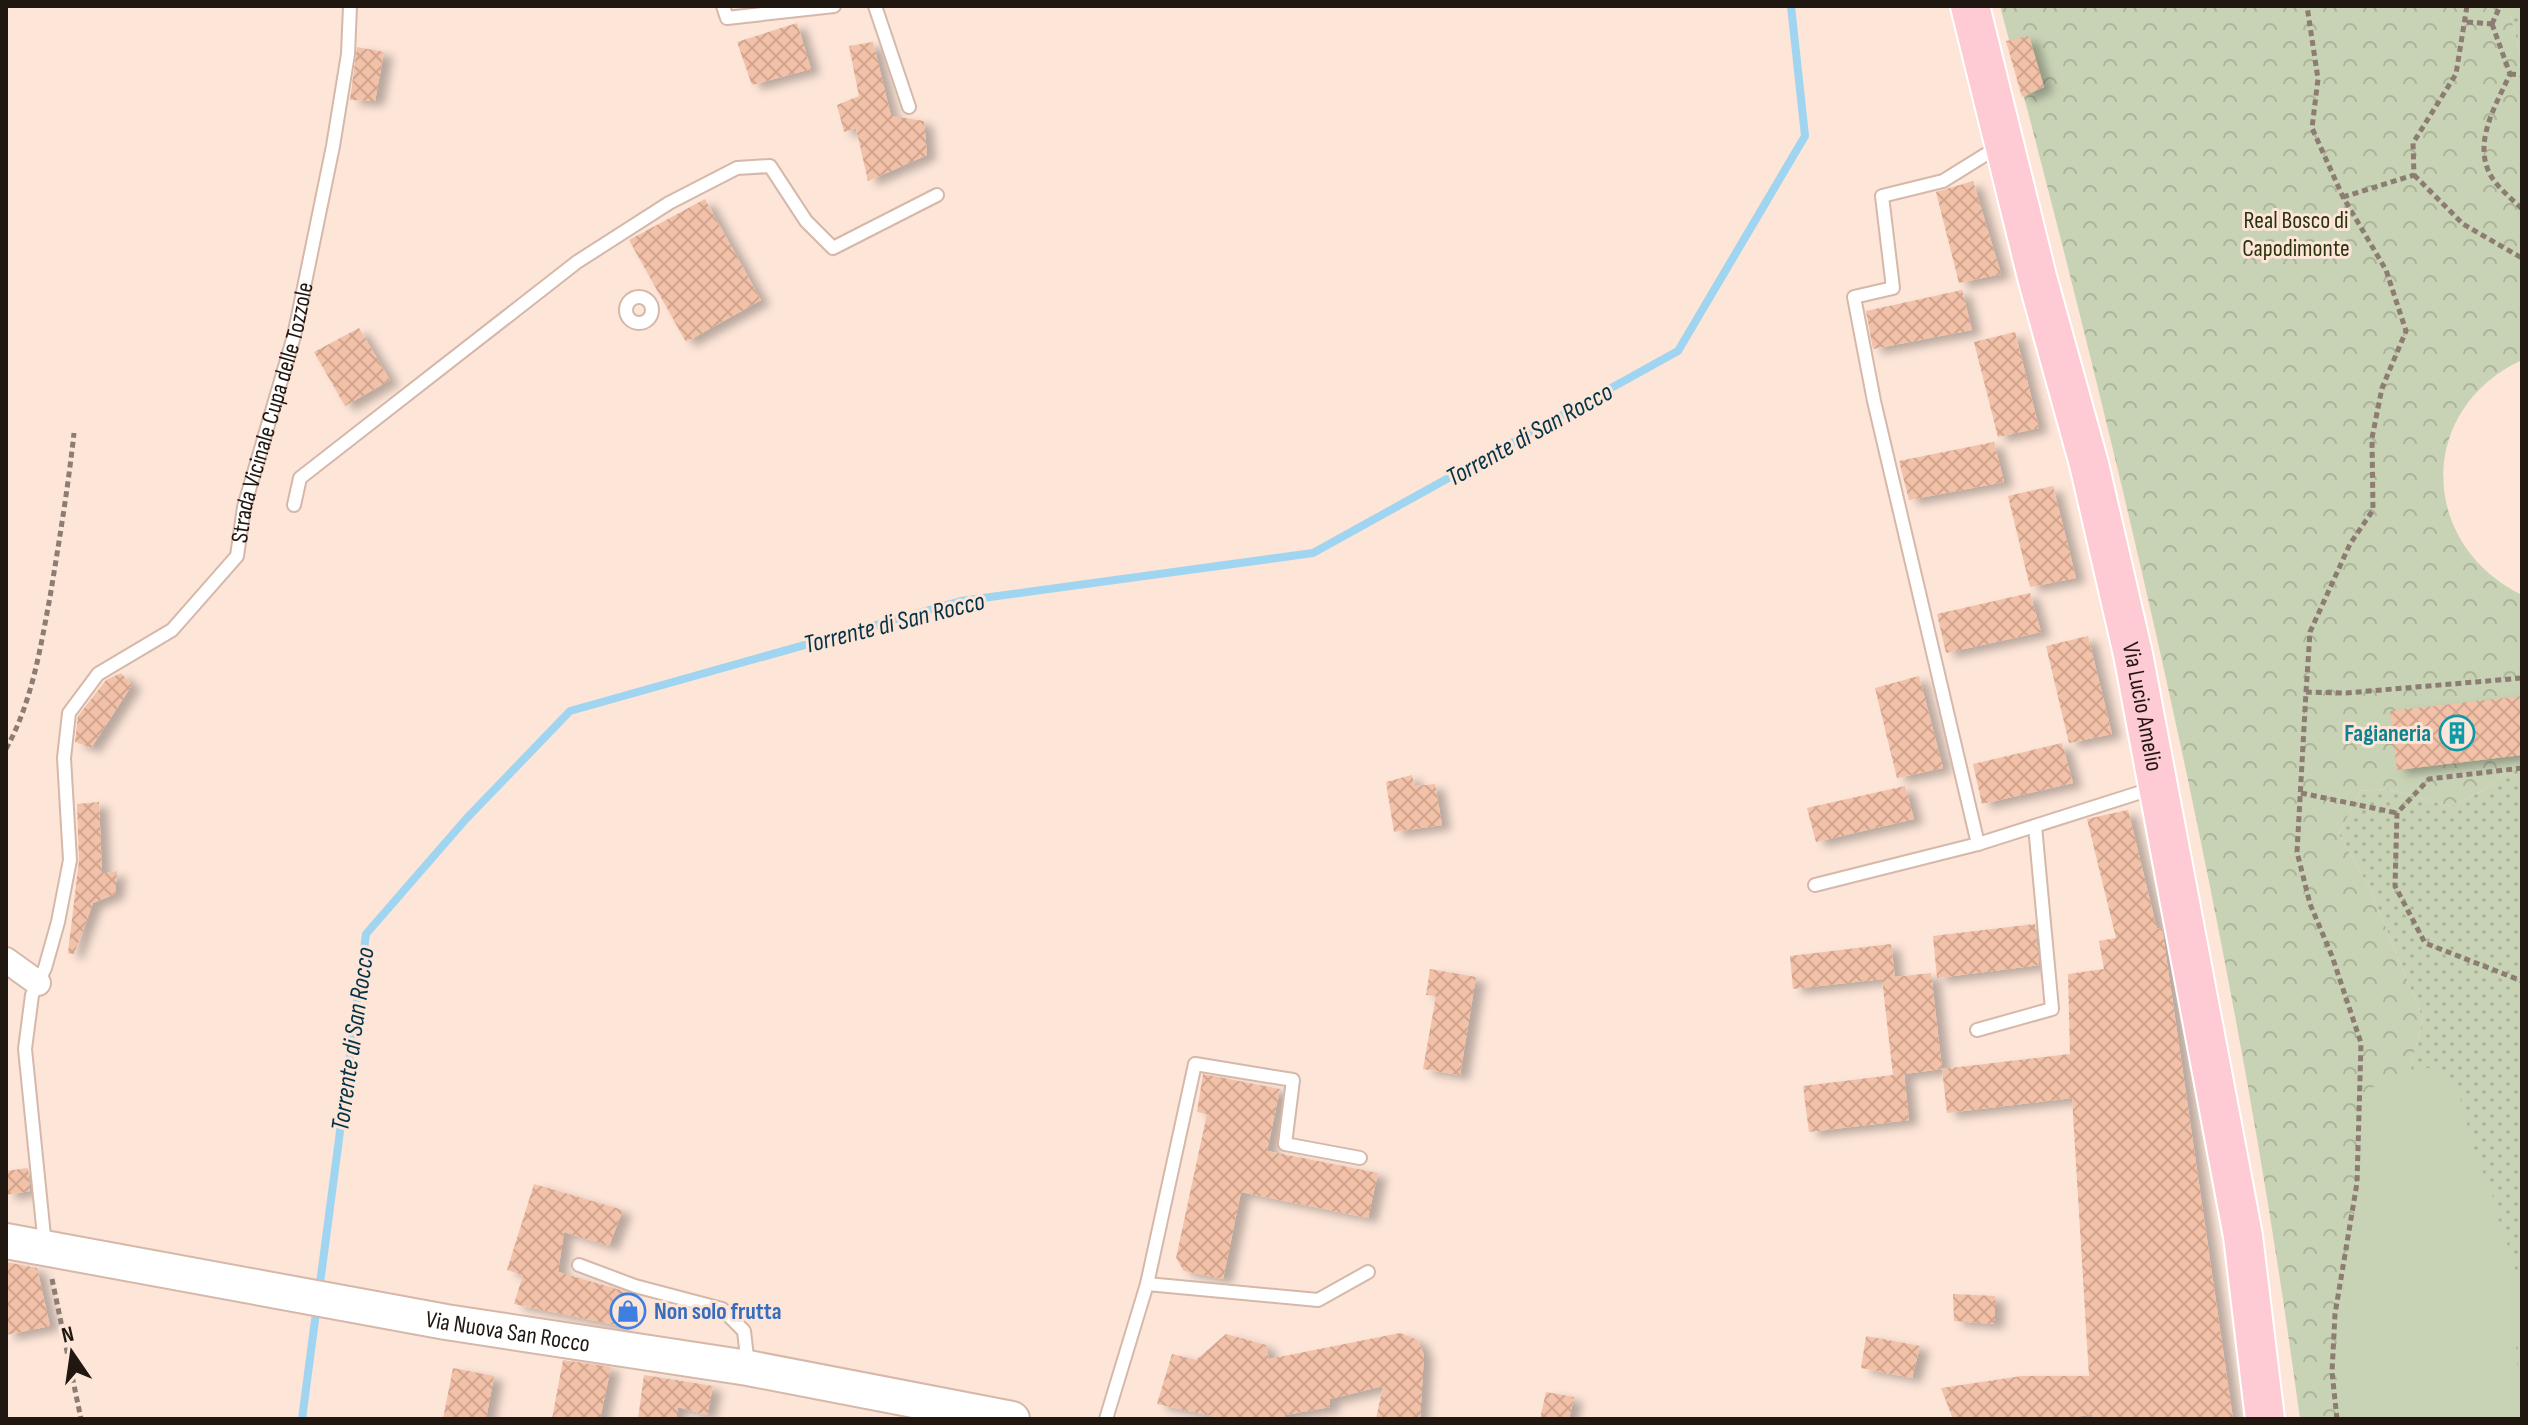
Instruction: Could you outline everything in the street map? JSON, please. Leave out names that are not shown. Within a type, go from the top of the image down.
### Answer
[{"type":"main road","name":"Via Lucio Amelio","points":[[1970,6],[2037,277],[2089,464],[2133,654],[2243,1236],[2265,1419]]},
{"type":"main road","name":"Via Nuova San Rocco","points":[[6,1241],[446,1322],[748,1368],[968,1415],[1012,1419]]},
{"type":"street","points":[[6,960],[38,983]]},
{"type":"lane","name":"Strada Vicinale Cupa delle Tozzole","points":[[45,1248],[25,1049],[32,995],[58,922],[70,860],[64,758],[69,713],[98,674],[172,630],[237,556],[244,507],[294,336],[335,131],[348,54],[350,6]]},
{"type":"lane","points":[[723,6],[727,18],[834,6]]},
{"type":"lane","points":[[875,6],[909,107]]},
{"type":"lane","points":[[1978,844],[1874,401],[1854,297],[1893,288],[1882,196],[1943,181],[2005,142]]},
{"type":"lane","points":[[294,505],[300,478],[577,262],[669,203],[737,168],[770,166],[806,221],[833,248],[937,195]]},
{"type":"lane","points":[[1815,885],[1978,844],[2158,787]]},
{"type":"lane","points":[[1977,1030],[2052,1009],[2035,826]]},
{"type":"lane","points":[[1106,1419],[1147,1284],[1195,1064],[1293,1080],[1285,1144],[1360,1158]]},
{"type":"lane","points":[[579,1265],[635,1286],[722,1309],[744,1331],[748,1368]]},
{"type":"lane","points":[[1147,1284],[1318,1300],[1368,1272]]},
{"type":"path","points":[[2307,6],[2318,79],[2312,128],[2343,197],[2386,270],[2406,331],[2399,355],[2382,388],[2372,438],[2373,510],[2350,544],[2314,620],[2306,692],[2297,852],[2310,904],[2332,956],[2361,1043],[2357,1183],[2335,1314],[2332,1372],[2337,1419]]},
{"type":"path","points":[[2467,6],[2467,22],[2456,74],[2413,143],[2414,175],[2463,224],[2522,258]]},
{"type":"path","points":[[2500,6],[2492,24],[2510,74],[2491,116],[2482,151],[2491,177],[2522,209]]},
{"type":"path","points":[[2467,22],[2492,24]]},
{"type":"path","points":[[2510,74],[2522,75]]},
{"type":"path","points":[[2343,197],[2414,175]]},
{"type":"path","points":[[6,749],[22,721],[38,662],[67,498],[74,433]]},
{"type":"path","points":[[2306,692],[2346,693],[2522,678]]},
{"type":"path","points":[[2522,768],[2429,779],[2397,813],[2395,886],[2425,943],[2522,981]]},
{"type":"path","points":[[2301,793],[2397,813]]},
{"type":"path","points":[[45,1248],[81,1419]]},
{"type":"green space","name":"Real Bosco di Capodimonte","points":[[2000,6],[2508,6],[2522,62],[2522,360],[2487,382],[2463,410],[2448,442],[2443,477],[2448,511],[2463,544],[2488,572],[2522,595],[2522,758],[2486,789],[2450,806],[2388,789],[2360,791],[2339,834],[2371,891],[2423,1019],[2411,1065],[2415,1129],[2493,1419],[2300,1419],[2244,1062],[2210,885],[2133,532]]},
{"type":"green space","points":[[2508,6],[2522,6],[2522,62]]},
{"type":"green space","points":[[2522,758],[2522,1419],[2493,1419],[2415,1129],[2411,1065],[2423,1019],[2371,891],[2339,834],[2360,791],[2388,789],[2450,806],[2486,789]]},
{"type":"green space","points":[[2419,1067],[2435,1069],[2448,1076],[2458,1089],[2476,1158],[2491,1188],[2500,1228],[2512,1255],[2519,1288],[2520,1322],[2516,1344],[2520,1419],[2342,1419],[2343,1292],[2359,1183],[2364,1104],[2371,1088]]},
{"type":"building","points":[[797,23],[811,69],[752,85],[737,42]]},
{"type":"building","points":[[2029,36],[2044,87],[2022,97],[2006,41]]},
{"type":"building","points":[[873,42],[891,116],[924,121],[927,155],[868,181],[856,128],[844,132],[837,105],[859,96],[849,46]]},
{"type":"building","points":[[357,47],[384,52],[375,101],[350,100]]},
{"type":"building","points":[[1973,181],[2001,274],[1959,283],[1936,192]]},
{"type":"building","points":[[705,199],[761,300],[686,342],[629,240]]},
{"type":"building","points":[[1962,290],[1972,330],[1873,349],[1866,311]]},
{"type":"building","points":[[359,328],[390,380],[345,406],[314,352]]},
{"type":"building","points":[[2015,332],[2039,428],[1998,437],[1974,342]]},
{"type":"building","points":[[1994,442],[2004,482],[1909,500],[1899,461]]},
{"type":"building","points":[[2053,486],[2076,578],[2030,587],[2008,496]]},
{"type":"building","points":[[2030,593],[2041,632],[1946,653],[1937,614]]},
{"type":"building","points":[[2088,636],[2112,734],[2069,743],[2046,646]]},
{"type":"building","points":[[121,673],[132,685],[91,748],[75,742],[78,716],[106,680]]},
{"type":"building","points":[[1919,676],[1943,768],[1897,778],[1875,688]]},
{"type":"building","name":"Fagianeria","points":[[2522,696],[2522,755],[2397,770],[2390,711]]},
{"type":"building","points":[[2062,743],[2073,783],[1982,804],[1973,764]]},
{"type":"building","points":[[1412,775],[1415,786],[1435,784],[1442,825],[1394,832],[1386,782]]},
{"type":"building","points":[[1905,786],[1914,819],[1816,842],[1807,808]]},
{"type":"building","points":[[99,802],[102,874],[117,871],[115,894],[93,903],[74,954],[68,953],[79,860],[77,804]]},
{"type":"building","points":[[2128,810],[2157,929],[2162,928],[2233,1419],[2092,1419],[2092,1414],[2065,1419],[1953,1419],[1941,1388],[2022,1376],[2089,1376],[2072,1098],[1947,1113],[1942,1069],[2070,1054],[2068,974],[2104,969],[2099,941],[2116,938],[2087,819]]},
{"type":"building","points":[[2035,924],[2039,965],[1937,978],[1933,936]]},
{"type":"building","points":[[1891,944],[1895,977],[1931,973],[1942,1069],[1904,1074],[1909,1120],[1809,1132],[1803,1086],[1893,1075],[1882,979],[1793,989],[1790,956]]},
{"type":"building","points":[[1430,969],[1476,977],[1460,1075],[1423,1069],[1436,996],[1426,995]]},
{"type":"building","points":[[1203,1074],[1280,1089],[1267,1151],[1378,1173],[1368,1218],[1241,1192],[1223,1279],[1184,1271],[1176,1258],[1207,1114],[1197,1112]]},
{"type":"building","points":[[28,1168],[30,1191],[6,1195],[6,1171]]},
{"type":"building","points":[[534,1184],[623,1210],[609,1246],[564,1232],[558,1272],[627,1292],[620,1326],[514,1304],[523,1275],[507,1270]]},
{"type":"building","points":[[6,1262],[37,1268],[50,1326],[6,1335]]},
{"type":"building","points":[[1953,1294],[1995,1296],[1995,1324],[1954,1321]]},
{"type":"building","points":[[1400,1333],[1418,1340],[1424,1355],[1420,1419],[1376,1419],[1383,1386],[1330,1399],[1330,1407],[1285,1415],[1285,1419],[1225,1419],[1157,1404],[1172,1354],[1196,1360],[1226,1334],[1266,1345],[1269,1359]]},
{"type":"building","points":[[1866,1336],[1920,1346],[1912,1378],[1861,1368]]},
{"type":"building","points":[[563,1360],[611,1367],[600,1419],[552,1419]]},
{"type":"building","points":[[453,1368],[494,1376],[486,1419],[443,1419]]},
{"type":"building","points":[[644,1375],[713,1386],[707,1415],[678,1407],[676,1419],[638,1419]]},
{"type":"building","points":[[1546,1392],[1574,1397],[1569,1419],[1540,1419]]},
{"type":"waterway","name":"Torrente di San Rocco","points":[[319,1291],[366,934],[466,819],[570,711],[961,601],[1313,553],[1678,351],[1805,136],[1791,6]]},
{"type":"waterway","name":"Torrente di San Rocco","points":[[302,1419],[317,1305]]},
{"type":"place","name":"Fagianeria","points":[[2457,733]]},
{"type":"place","name":"Non solo frutta","points":[[628,1311]]}]
